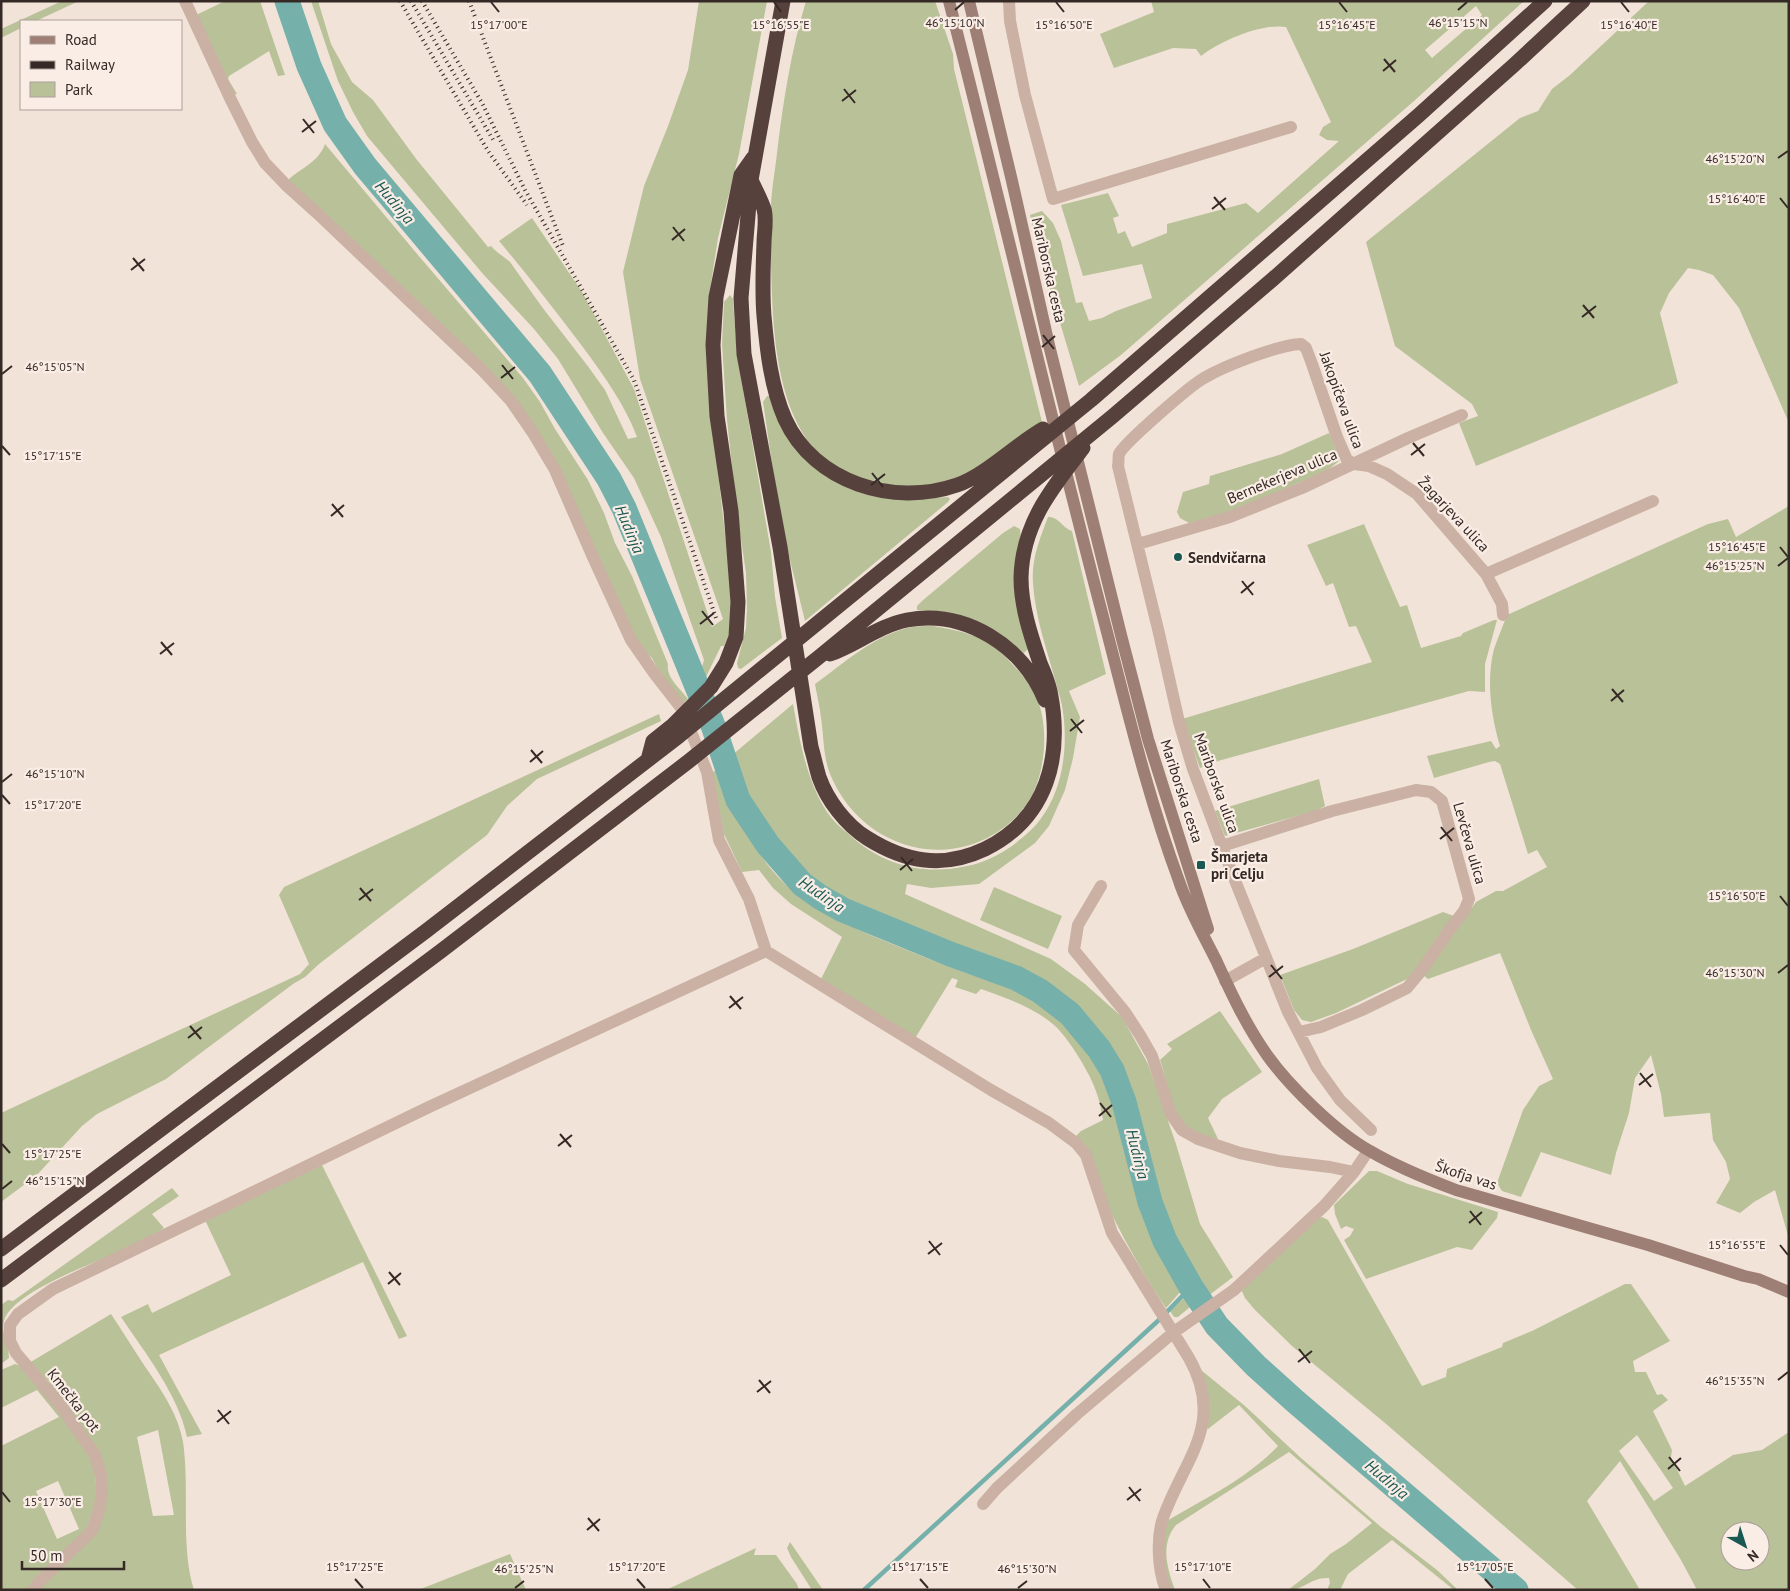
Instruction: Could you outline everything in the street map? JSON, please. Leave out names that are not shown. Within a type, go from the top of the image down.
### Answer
[{"type":"highway","points":[[783,1],[751,180],[741,298],[744,354],[780,547],[811,747],[819,778],[842,817],[862,835],[883,848],[906,858],[927,861],[971,856],[1016,830],[1034,810],[1052,764],[1055,724],[1050,690],[1024,610],[1021,578],[1025,550],[1034,522],[1050,490],[1085,446],[1113,416]]},
{"type":"highway","points":[[777,32],[789,1]]},
{"type":"highway","points":[[676,731],[735,691],[1091,400],[1383,147],[1545,1]]},
{"type":"highway","points":[[1,1280],[441,950],[689,761],[819,657],[1113,416],[1273,279],[1583,1]]},
{"type":"highway","points":[[1,1248],[426,931],[648,760],[676,731],[711,687],[726,663],[736,637],[738,602],[731,511],[717,416],[714,344],[716,297],[741,175],[756,154]]},
{"type":"highway","points":[[751,180],[765,211],[764,313],[775,390],[785,420],[796,440],[825,468],[850,482],[876,490],[906,494],[932,492],[959,484],[980,472],[1033,435],[1091,400]]},
{"type":"highway","points":[[819,657],[843,649],[884,627],[907,620],[935,618],[958,622],[986,633],[1006,646],[1029,670],[1042,692],[1055,724]]},
{"type":"main road","name":"Mariborska cesta","points":[[948,1],[994,176],[1035,349],[1136,746],[1179,884],[1218,965]]},
{"type":"main road","name":"Mariborska cesta","points":[[969,1],[1049,345],[1148,739],[1194,882],[1218,965]]},
{"type":"main road","name":"Škofja vas","points":[[1218,965],[1245,1020],[1269,1058],[1329,1121],[1368,1150],[1428,1180],[1456,1190],[1580,1224],[1758,1279],[1789,1292]]},
{"type":"main road","points":[[1758,1279],[1789,1283]]},
{"type":"street","points":[[185,1],[230,98],[265,163],[482,370],[512,401],[533,433],[555,470],[631,640],[682,709],[707,772],[719,840],[749,899],[766,951],[1049,1124],[1076,1143],[1086,1155],[1112,1233],[1196,1371],[1202,1392],[1204,1411],[1200,1433],[1191,1461],[1162,1520],[1159,1553],[1161,1577],[1166,1590]]},
{"type":"street","points":[[1009,1],[1010,22],[1025,95],[1053,199],[1291,127]]},
{"type":"street","name":"Jakopičeva ulica","points":[[1120,474],[1118,466],[1119,454],[1130,440],[1202,378],[1241,361],[1292,344],[1300,344],[1306,348],[1344,456],[1354,464]]},
{"type":"street","name":"Bernekerjeva ulica","points":[[1138,544],[1230,516],[1302,488],[1462,415]]},
{"type":"street","name":"Žagarjeva ulica","points":[[1354,464],[1369,466],[1387,474],[1417,494],[1486,574],[1502,604],[1502,615]]},
{"type":"street","name":"Mariborska ulica","points":[[1120,474],[1179,722],[1193,769],[1222,846],[1288,1012],[1317,1068],[1340,1100],[1371,1130]]},
{"type":"street","points":[[1486,574],[1653,501]]},
{"type":"street","name":"Levčeva ulica","points":[[1222,846],[1332,811],[1416,790],[1431,792],[1442,801],[1469,899],[1464,911],[1407,988],[1321,1027],[1299,1032]]},
{"type":"street","points":[[1100,886],[1078,925],[1074,950],[1125,1012],[1140,1035],[1152,1056],[1171,1114],[1182,1130],[1198,1139],[1240,1153],[1354,1172]]},
{"type":"street","name":"Kmečka pot","points":[[33,1590],[92,1531],[102,1494],[95,1455],[89,1444],[61,1406],[16,1353],[10,1341],[10,1325],[18,1314],[53,1289],[429,1107],[766,951]]},
{"type":"street","points":[[1225,981],[1266,958]]},
{"type":"street","points":[[983,1504],[997,1488],[1171,1328],[1186,1323],[1234,1290],[1324,1206],[1354,1172],[1368,1150]]},
{"type":"green space","points":[[62,1],[79,1],[38,20],[21,20]]},
{"type":"green space","points":[[225,1],[260,1],[285,75],[278,76],[269,51],[229,76],[228,79],[237,94],[232,95],[194,16]]},
{"type":"green space","points":[[311,1],[318,1],[331,44],[352,82],[373,100],[417,160],[488,247],[491,246],[510,262],[605,390],[628,439],[637,437],[626,412],[595,364],[540,291],[499,241],[532,218],[582,292],[634,389],[712,627],[723,619],[640,379],[623,272],[644,186],[688,70],[699,1],[767,1],[739,154],[718,238],[709,296],[712,420],[733,603],[731,630],[706,677],[702,667],[704,660],[661,537],[634,478],[603,433],[558,359],[534,329],[483,274],[367,136],[338,81]]},
{"type":"green space","points":[[806,1],[935,1],[953,54],[954,69],[1042,422],[990,459],[946,481],[924,486],[890,485],[859,477],[840,468],[822,456],[802,432],[794,417],[783,384],[776,349],[773,314],[771,203],[788,77]]},
{"type":"green space","points":[[1151,1],[1524,1],[1414,101],[1121,355],[1079,386],[1043,266],[1030,215],[1042,211],[1053,223],[1061,241],[1076,303],[1082,302],[1089,321],[1102,318],[1152,298],[1142,264],[1083,276],[1061,205],[1108,193],[1119,216],[1113,218],[1118,234],[1125,231],[1132,247],[1167,233],[1167,224],[1246,203],[1258,213],[1339,141],[1327,140],[1319,135],[1323,127],[1331,122],[1286,27],[1276,26],[1242,34],[1209,50],[1201,56],[1196,49],[1173,48],[1114,68],[1100,34],[1154,12]],"holes":[[[1476,6],[1482,15],[1432,58],[1425,50]]]},
{"type":"green space","points":[[1649,1],[1789,1],[1789,423],[1739,308],[1713,275],[1688,268],[1669,293],[1660,313],[1678,383],[1476,466],[1459,423],[1478,416],[1472,404],[1395,346],[1366,242],[1520,118],[1538,111],[1552,89],[1570,75]]},
{"type":"green space","points":[[20,20],[20,28],[1,38],[1,29]]},
{"type":"green space","points":[[325,144],[523,378],[540,402],[588,480],[604,513],[615,543],[632,576],[668,664],[669,674],[688,699],[683,704],[652,658],[643,650],[633,636],[535,429],[288,180],[314,160]]},
{"type":"green space","points":[[730,295],[733,299],[737,354],[771,552],[775,597],[782,638],[741,669],[738,668],[737,663],[746,628],[746,573],[737,513],[727,420],[722,344],[724,302]]},
{"type":"green space","points":[[767,396],[770,396],[794,444],[874,495],[903,500],[948,497],[950,499],[805,621],[789,556],[774,477],[763,402]]},
{"type":"green space","points":[[1329,433],[1340,459],[1326,471],[1230,513],[1189,523],[1180,518],[1177,512],[1183,492],[1209,484],[1210,476],[1282,454]]},
{"type":"green space","points":[[1789,506],[1789,1239],[1775,1190],[1754,1202],[1740,1213],[1716,1203],[1730,1179],[1726,1162],[1713,1140],[1710,1113],[1664,1117],[1661,1094],[1651,1055],[1635,1078],[1629,1113],[1611,1175],[1541,1152],[1521,1197],[1502,1191],[1497,1183],[1523,1110],[1539,1086],[1553,1079],[1500,953],[1428,979],[1423,975],[1476,902],[1496,891],[1503,891],[1547,867],[1537,850],[1528,854],[1500,764],[1495,761],[1489,762],[1434,778],[1427,756],[1491,741],[1496,749],[1500,746],[1492,710],[1490,673],[1494,649],[1507,615],[1708,524],[1728,519],[1736,537]]},
{"type":"green space","points":[[1048,517],[1052,517],[1072,531],[1106,674],[1069,691],[1080,717],[1065,790],[1049,826],[1035,843],[979,884],[931,888],[907,884],[905,894],[1051,959],[1085,984],[1122,1017],[1148,1064],[1176,1144],[1200,1224],[1233,1277],[1208,1296],[1173,1240],[1156,1200],[1131,1085],[1118,1058],[1086,1014],[1070,999],[1022,971],[978,952],[883,920],[827,890],[805,870],[793,865],[775,845],[767,829],[745,798],[731,756],[793,704],[807,768],[819,799],[837,824],[867,849],[894,862],[922,869],[936,870],[979,863],[1012,846],[1028,833],[1049,806],[1059,780],[1064,753],[1064,725],[1060,697],[1039,621],[1033,583],[1033,566],[1039,541]]},
{"type":"green space","points":[[1364,524],[1400,607],[1407,605],[1421,648],[1461,636],[1463,633],[1497,620],[1485,664],[1485,692],[1469,691],[1218,761],[1200,768],[1182,719],[1372,662],[1356,626],[1349,627],[1333,583],[1326,586],[1307,545]]},
{"type":"green space","points":[[1014,526],[1020,529],[1021,538],[1028,649],[1024,653],[1010,642],[938,612],[917,610],[917,606],[922,601],[1003,533]]},
{"type":"green space","points":[[917,626],[934,626],[976,637],[999,650],[1024,677],[1035,695],[1041,711],[1044,739],[1044,754],[1038,782],[1026,805],[998,831],[982,840],[946,849],[909,846],[891,839],[871,827],[847,804],[835,785],[828,767],[815,684],[870,644],[894,632]]},
{"type":"green space","points":[[659,714],[661,721],[537,779],[507,806],[487,835],[319,964],[305,977],[166,1079],[97,1114],[82,1126],[36,1176],[1,1202],[1,1113],[300,974],[309,964],[279,895],[284,887]]},
{"type":"green space","points":[[718,769],[737,815],[762,858],[784,883],[808,903],[863,932],[938,963],[996,983],[1037,1001],[1062,1020],[1081,1040],[1099,1065],[1113,1093],[1132,1178],[1143,1214],[1157,1248],[1181,1291],[1166,1308],[1128,1246],[1075,1137],[1081,1131],[1103,1120],[1098,1097],[1090,1077],[1060,1031],[1037,1013],[1010,1000],[981,989],[976,994],[955,987],[958,980],[952,978],[914,1040],[821,979],[842,937],[791,904],[773,888],[759,870],[742,872],[724,834],[711,773]]},
{"type":"green space","points":[[1319,779],[1325,806],[1315,811],[1225,836],[1215,811]]},
{"type":"green space","points":[[994,887],[1062,916],[1048,949],[980,920]]},
{"type":"green space","points":[[1443,912],[1454,916],[1422,965],[1407,979],[1336,1013],[1311,1022],[1302,1020],[1294,1010],[1280,975],[1353,949]]},
{"type":"green space","points":[[1220,1011],[1262,1072],[1222,1099],[1208,1118],[1218,1139],[1198,1135],[1182,1121],[1172,1102],[1160,1060],[1172,1049],[1167,1044]]},
{"type":"green space","points":[[322,1165],[407,1336],[399,1339],[363,1262],[159,1355],[202,1434],[187,1437],[183,1421],[160,1374],[121,1317],[148,1304],[152,1313],[231,1275],[205,1220]]},
{"type":"green space","points":[[1369,1171],[1377,1171],[1408,1184],[1498,1212],[1497,1218],[1472,1250],[1457,1247],[1366,1279],[1344,1240],[1350,1236],[1354,1229],[1346,1226],[1341,1229],[1335,1214],[1334,1205]]},
{"type":"green space","points":[[172,1188],[179,1196],[152,1214],[164,1228],[144,1241],[44,1286],[25,1297],[11,1309],[3,1326],[9,1358],[1,1364],[1,1305],[8,1300],[13,1301]]},
{"type":"green space","points":[[1322,1217],[1328,1220],[1422,1386],[1446,1377],[1447,1369],[1502,1347],[1503,1343],[1532,1331],[1625,1284],[1631,1284],[1670,1341],[1633,1361],[1635,1372],[1646,1372],[1657,1395],[1662,1394],[1668,1400],[1653,1411],[1672,1450],[1671,1457],[1685,1486],[1733,1455],[1762,1450],[1789,1432],[1789,1590],[1697,1590],[1681,1560],[1620,1461],[1587,1501],[1640,1590],[1578,1590],[1385,1423],[1292,1346],[1255,1310],[1245,1298],[1240,1287],[1316,1219]],"holes":[[[1637,1435],[1673,1488],[1654,1501],[1619,1451]]]},
{"type":"green space","points":[[1185,1297],[1190,1307],[1178,1317],[1174,1317],[1170,1311]]},
{"type":"green space","points":[[111,1314],[163,1394],[181,1432],[186,1479],[187,1555],[194,1590],[37,1590],[80,1549],[105,1474],[48,1381],[29,1363]],"holes":[[[158,1430],[174,1515],[153,1516],[137,1437]]]},
{"type":"green space","points":[[15,1364],[23,1367],[78,1433],[94,1466],[97,1496],[88,1526],[81,1536],[37,1576],[27,1590],[1,1590],[1,1446],[59,1417],[37,1390],[1,1408],[1,1370]],"holes":[[[58,1481],[79,1529],[57,1539],[36,1491]]]},
{"type":"green space","points":[[1201,1370],[1245,1406],[1301,1458],[1381,1527],[1437,1570],[1458,1590],[1454,1590],[1392,1540],[1348,1574],[1340,1590],[1327,1590],[1330,1583],[1329,1578],[1323,1578],[1299,1588],[1288,1590],[1315,1569],[1330,1554],[1372,1523],[1289,1452],[1176,1525],[1168,1540],[1166,1556],[1175,1590],[1168,1590],[1162,1571],[1165,1522],[1210,1497],[1253,1469],[1278,1446],[1239,1405],[1208,1429],[1206,1426]]},
{"type":"green space","points":[[790,1542],[823,1590],[812,1590],[791,1557],[787,1548]]},
{"type":"green space","points":[[756,1548],[754,1555],[776,1555],[797,1584],[799,1590],[666,1590]]},
{"type":"green space","points":[[510,1554],[526,1590],[418,1590]]},
{"type":"waterway","name":"Hudinja","points":[[287,1],[309,66],[335,124],[365,166],[540,374],[609,479],[624,508],[714,728],[738,800],[768,845],[802,884],[843,910],[950,954],[1016,978],[1040,991],[1070,1014],[1099,1049],[1112,1070],[1124,1102],[1150,1202],[1165,1241],[1191,1287],[1217,1326],[1256,1366],[1296,1402],[1516,1590]]},
{"type":"waterway","points":[[864,1590],[1160,1319],[1191,1287]]},
{"type":"railway","points":[[400,1],[488,151],[527,205]]},
{"type":"railway","points":[[411,1],[495,143]]},
{"type":"railway","points":[[422,1],[482,103],[525,190],[634,380],[716,618]]},
{"type":"railway","points":[[469,1],[563,246]]},
{"type":"place","name":"Sendvičarna","points":[[1178,557]]},
{"type":"place","name":"Šmarjeta pri Celju","points":[[1201,865]]}]
